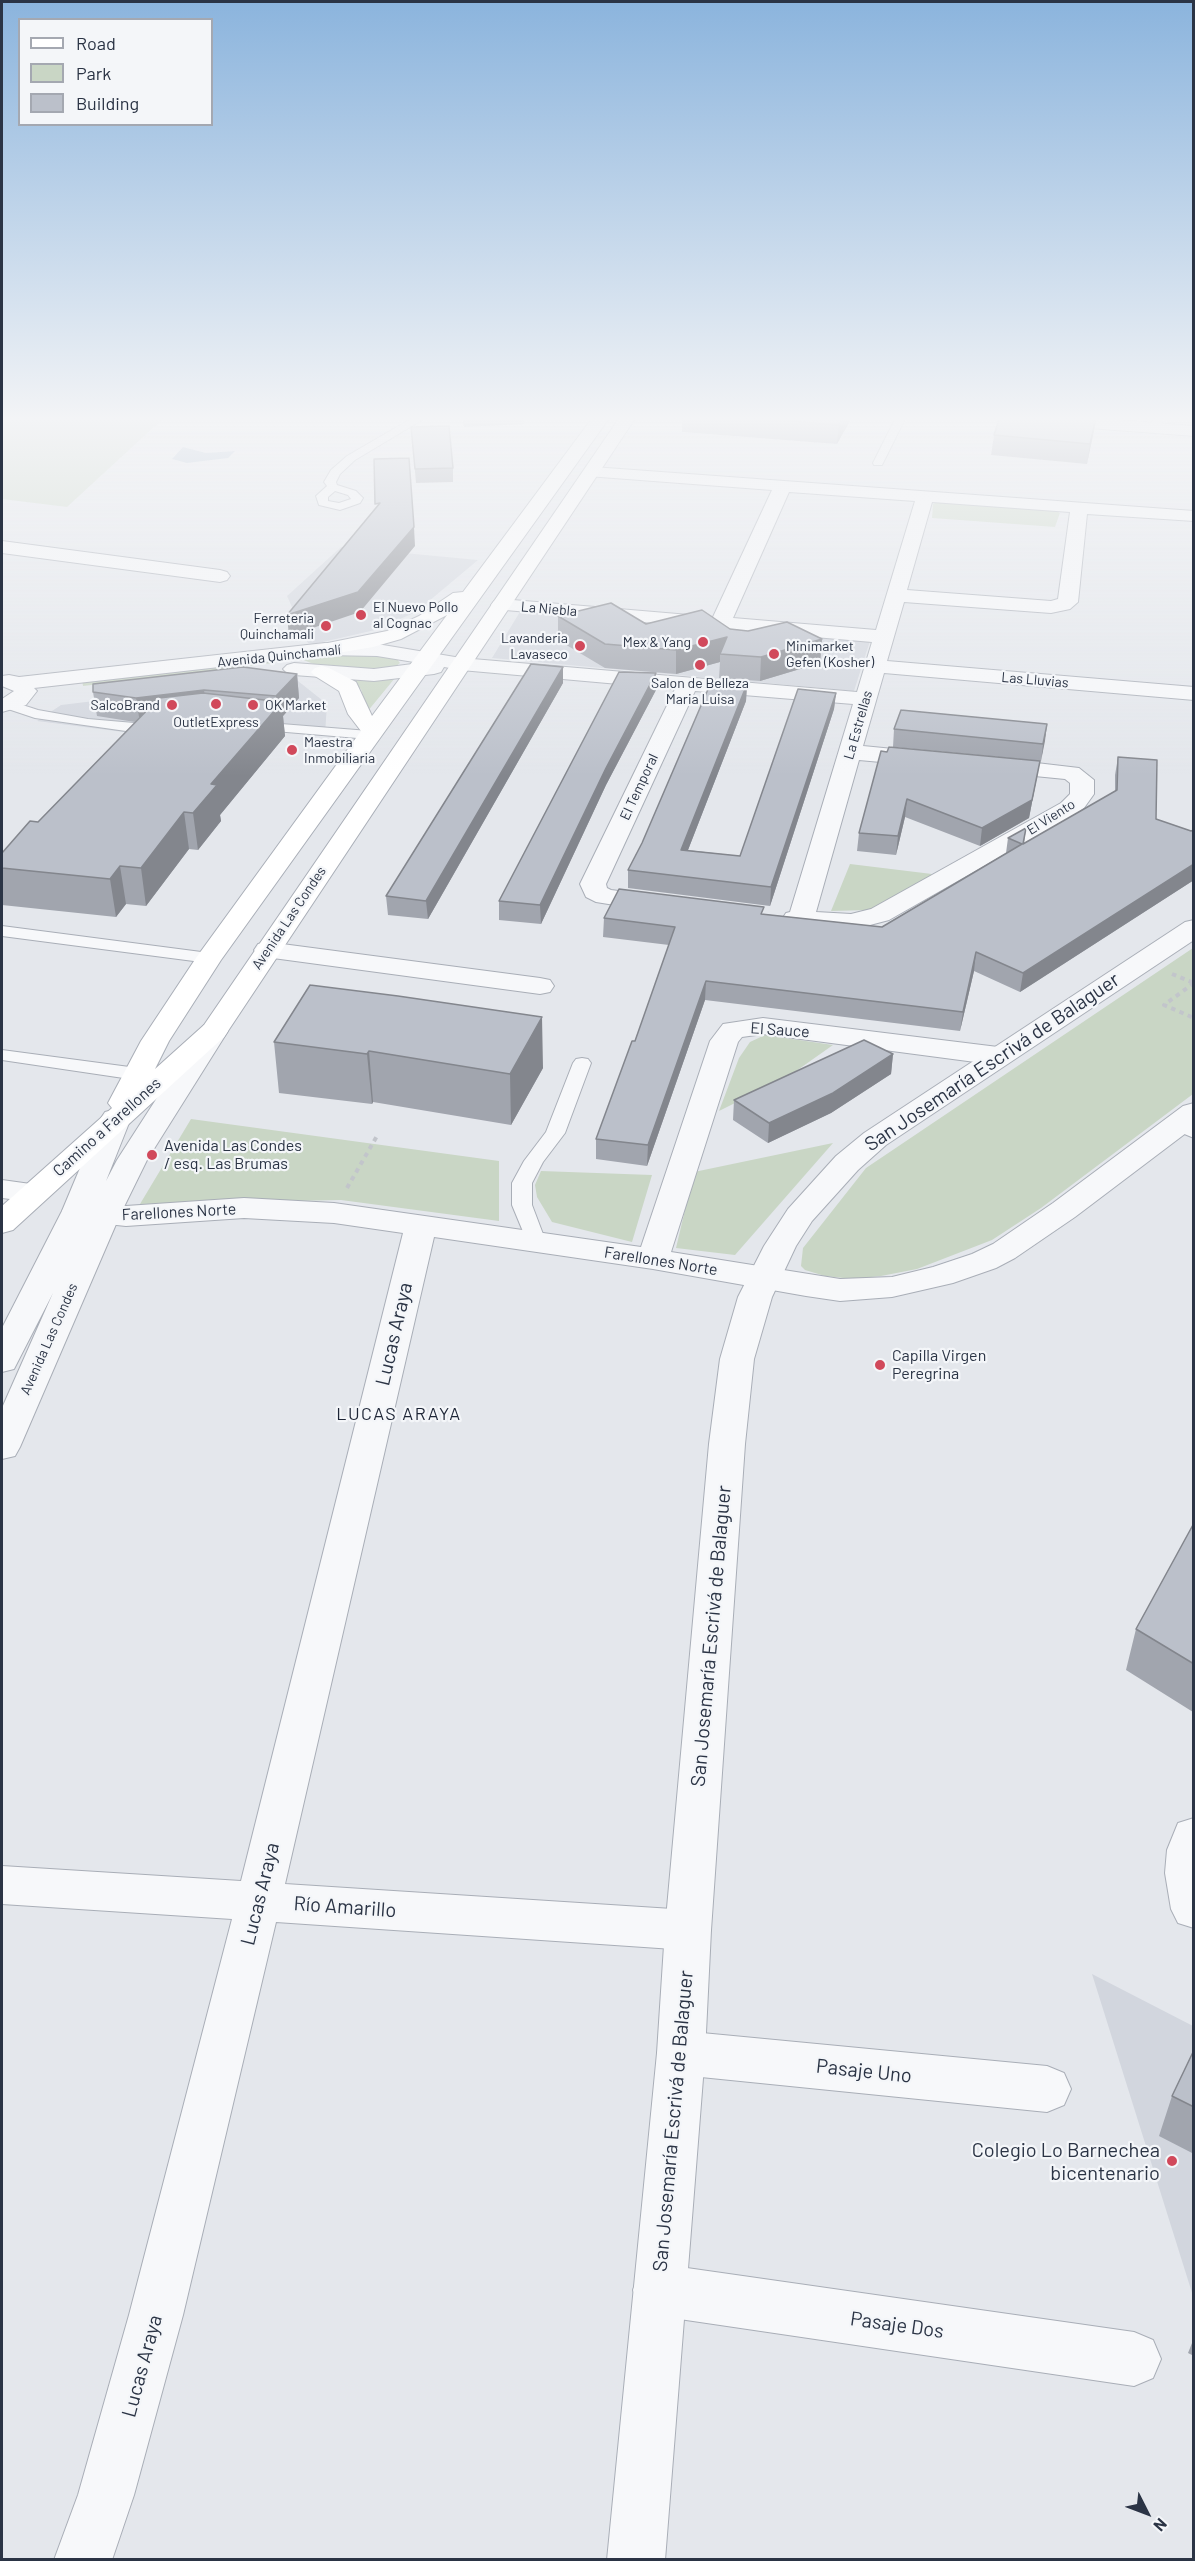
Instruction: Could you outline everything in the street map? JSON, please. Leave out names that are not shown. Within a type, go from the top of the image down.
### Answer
[{"type":"main road","name":"Avenida Las Condes","points":[[116,1118],[137,1074],[172,1013],[209,958],[514,537]]},
{"type":"main road","name":"Avenida Las Condes","points":[[214,1031],[548,537]]},
{"type":"main road","points":[[325,649],[374,641],[400,632],[426,620],[477,587]]},
{"type":"main road","points":[[307,665],[348,687],[359,714],[371,733]]},
{"type":"main road","name":"Camino a Farellones","points":[[2,1224],[214,1031]]},
{"type":"street","points":[[720,624],[760,537]]},
{"type":"street","name":"La Estrellas","points":[[801,920],[913,537]]},
{"type":"street","points":[[896,595],[1051,607],[1063,605],[1068,602],[1076,537]]},
{"type":"street","points":[[2,547],[220,576]]},
{"type":"street","name":"La Niebla","points":[[501,605],[884,638]]},
{"type":"street","name":"Avenida Quinchamalí","points":[[307,665],[325,649],[377,650],[421,664]]},
{"type":"street","name":"Avenida Quinchamalí","points":[[11,694],[307,665],[374,675],[421,664],[461,664],[866,699]]},
{"type":"street","name":"Las Lluvias","points":[[876,666],[1194,694]]},
{"type":"street","name":"El Temporal","points":[[680,906],[612,899],[595,892],[593,884],[688,683]]},
{"type":"street","points":[[850,752],[945,761]]},
{"type":"street","name":"El Viento","points":[[801,920],[840,923],[862,921],[880,915],[1069,808],[1082,794],[1082,780],[1071,773],[969,763]]},
{"type":"street","points":[[769,916],[801,920]]},
{"type":"street","name":"San Josemaría Escrivá de Balaguer","points":[[636,2559],[681,2053],[688,1930],[731,1402],[744,1329],[762,1278],[800,1216],[847,1163],[903,1119],[1194,928]]},
{"type":"street","points":[[267,950],[540,986]]},
{"type":"street","name":"El Sauce","points":[[653,1259],[724,1041],[733,1030],[763,1026],[998,1056]]},
{"type":"street","name":"Avenida Las Condes","points":[[6,1346],[91,1213],[132,1160],[214,1031]]},
{"type":"street","name":"Avenida Las Condes","points":[[2,1447],[91,1213],[116,1118]]},
{"type":"street","name":"Farellones Norte","points":[[91,1213],[243,1208],[334,1213],[653,1259],[840,1290],[863,1290],[892,1287],[962,1270],[984,1261],[1021,1240],[1188,1123]]},
{"type":"street","points":[[2,1189],[34,1193]]},
{"type":"street","name":"Lucas Araya","points":[[83,2559],[106,2495],[156,2315],[259,1901],[421,1224]]},
{"type":"street","points":[[1194,1836],[1189,1850],[1187,1874],[1194,1909]]},
{"type":"street","name":"Río Amarillo","points":[[2,1886],[688,1930]]},
{"type":"street","name":"Pasaje Uno","points":[[681,2053],[1047,2090]]},
{"type":"street","name":"Pasaje Dos","points":[[659,2290],[1134,2359]]},
{"type":"lane","points":[[11,694],[35,714],[140,729],[171,726]]},
{"type":"lane","points":[[238,724],[371,733]]},
{"type":"lane","points":[[2,931],[209,958]]},
{"type":"lane","points":[[2,1055],[137,1074]]},
{"type":"lane","points":[[536,1242],[522,1205],[522,1183],[534,1161],[555,1133],[582,1063]]},
{"type":"path","points":[[1194,983],[1164,1005],[1194,1018]]},
{"type":"path","points":[[334,1213],[376,1136]]},
{"type":"shaded area","points":[[341,547],[478,560],[416,612],[375,630],[314,644],[308,643],[287,596]]},
{"type":"shaded area","points":[[521,610],[870,641],[854,691],[492,658]]},
{"type":"shaded area","points":[[293,677],[327,704],[325,735],[199,724],[147,735],[37,721],[61,705]]},
{"type":"shaded area","name":"Colegio Lo Barnechea bicentenario","points":[[1092,1974],[1193,2026],[1193,2296]]},
{"type":"green space","points":[[370,654],[397,659],[400,663],[394,668],[382,670],[316,665],[296,657]]},
{"type":"green space","points":[[272,659],[274,663],[83,686],[82,680]]},
{"type":"green space","points":[[395,678],[367,712],[361,689],[347,679]]},
{"type":"green space","points":[[850,864],[932,874],[919,884],[869,910],[831,911]]},
{"type":"green space","points":[[1193,948],[1193,1094],[1041,1208],[992,1240],[917,1269],[881,1276],[853,1279],[825,1276],[805,1270],[801,1266],[803,1248],[866,1168]]},
{"type":"green space","points":[[765,1035],[833,1045],[789,1076],[719,1111],[739,1058],[750,1042]]},
{"type":"green space","points":[[191,1119],[499,1161],[499,1221],[341,1200],[140,1204]]},
{"type":"green space","points":[[833,1143],[735,1255],[676,1248],[694,1172]]},
{"type":"green space","points":[[541,1171],[652,1175],[632,1242],[552,1222],[537,1197],[535,1185]]},
{"type":"building","points":[[352,537],[406,537],[358,592],[287,615]]},
{"type":"building","points":[[611,603],[646,624],[702,610],[730,629],[748,631],[787,622],[822,639],[761,657],[720,654],[727,637],[676,650],[605,644],[558,616]]},
{"type":"building","points":[[531,664],[563,667],[426,901],[386,896]]},
{"type":"building","points":[[243,667],[297,674],[276,696],[204,690],[136,698],[93,692],[93,684]]},
{"type":"building","points":[[619,672],[656,673],[606,768],[540,905],[499,901]]},
{"type":"building","points":[[712,680],[747,684],[681,850],[740,856],[798,689],[836,693],[771,887],[628,870],[642,843]]},
{"type":"building","points":[[203,693],[282,702],[211,784],[217,785],[193,813],[184,812],[141,868],[120,866],[110,879],[2,868],[2,853],[30,821],[38,822],[159,698]]},
{"type":"building","points":[[901,710],[1047,724],[1043,744],[894,729]]},
{"type":"building","points":[[889,747],[1040,761],[1032,800],[982,828],[907,799],[898,836],[859,833],[881,751],[887,752]]},
{"type":"building","points":[[1118,757],[1157,760],[1156,819],[1194,830],[1194,864],[1023,973],[976,952],[963,1012],[706,981],[648,1145],[596,1139],[632,1041],[635,1041],[675,927],[604,918],[619,889],[764,907],[761,914],[882,927],[1022,844],[1008,838],[1026,828],[1023,844],[1117,790]]},
{"type":"building","points":[[310,985],[542,1017],[510,1074],[369,1051],[367,1054],[274,1042]]},
{"type":"building","points":[[864,1040],[893,1054],[833,1093],[769,1123],[734,1100]]},
{"type":"building","points":[[1194,1523],[1194,1664],[1136,1629]]},
{"type":"building","points":[[1194,2050],[1194,2107],[1172,2096]]},
{"type":"place","name":"El Nuevo Pollo al Cognac","points":[[361,615]]},
{"type":"place","name":"Ferreteria Quinchamali","points":[[326,626]]},
{"type":"place","name":"Mex & Yang","points":[[703,642]]},
{"type":"place","name":"Lavanderia Lavaseco","points":[[580,646]]},
{"type":"place","name":"Minimarket Gefen (Kosher)","points":[[774,654]]},
{"type":"place","name":"Salon de Belleza Maria Luisa","points":[[700,665]]},
{"type":"place","name":"OutletExpress","points":[[216,704]]},
{"type":"place","name":"SalcoBrand","points":[[172,705]]},
{"type":"place","name":"OK Market","points":[[253,705]]},
{"type":"place","name":"Maestra Inmobiliaria","points":[[292,750]]},
{"type":"place","name":"Avenida Las Condes / esq. Las Brumas","points":[[152,1155]]},
{"type":"place","name":"Capilla Virgen Peregrina","points":[[880,1365]]},
{"type":"place","name":"Colegio Lo Barnechea bicentenario","points":[[1172,2161]]},
{"type":"district","name":"LUCAS ARAYA","points":[[399,1414]]}]
